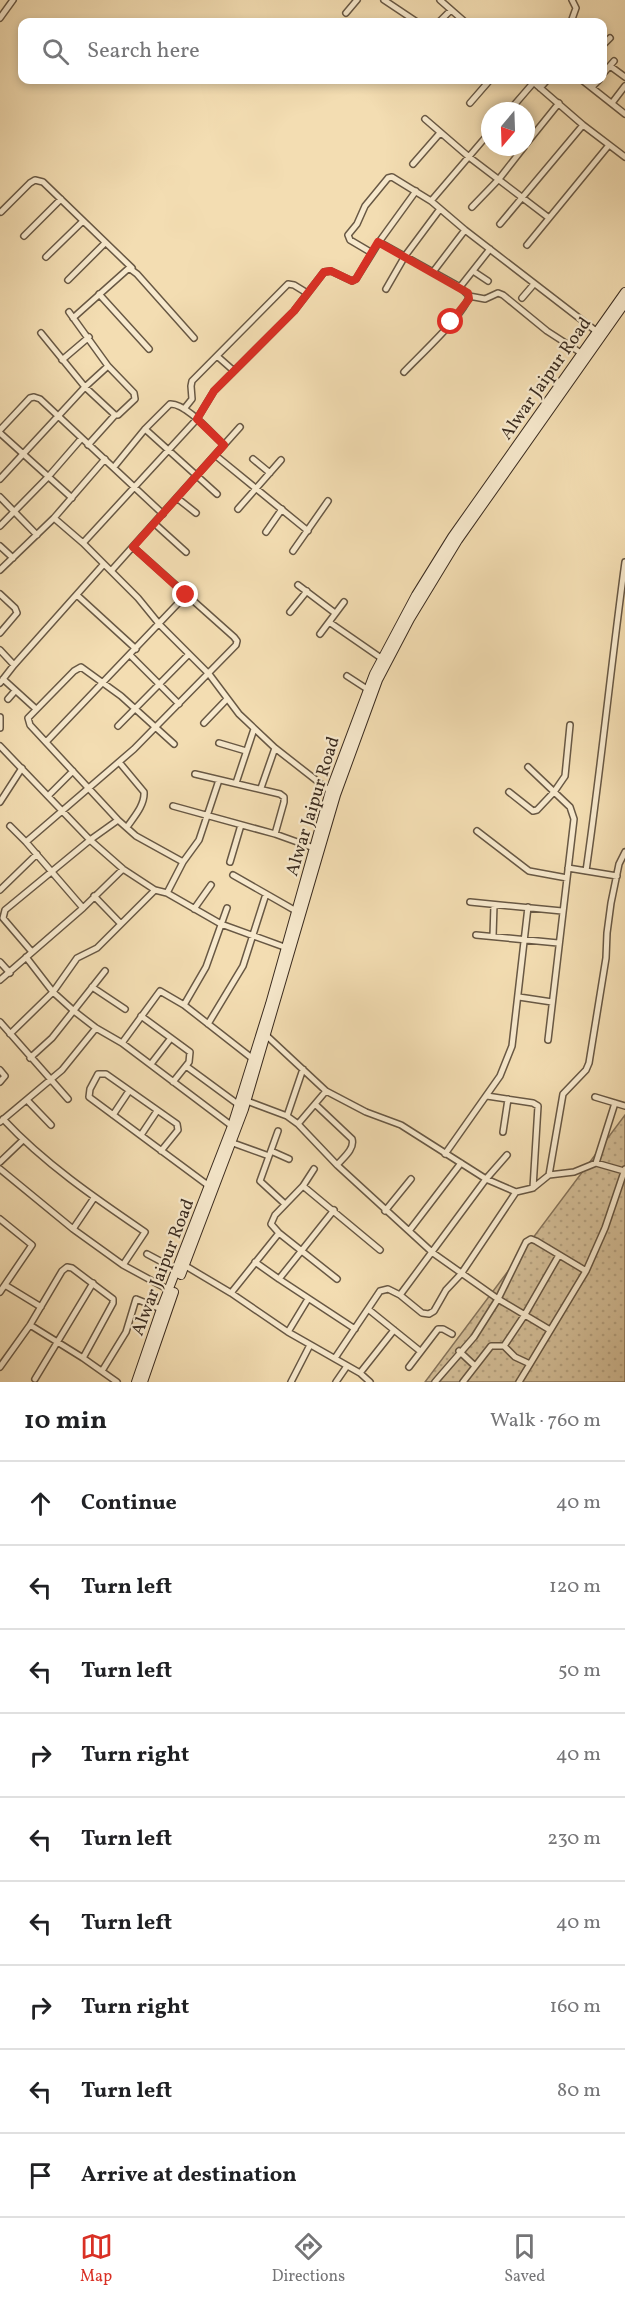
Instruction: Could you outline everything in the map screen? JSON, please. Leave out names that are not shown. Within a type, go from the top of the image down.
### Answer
[{"type":"main road","name":"Alwar Jaipur Road","points":[[136,1382],[169,1290],[181,1268],[233,1143],[253,1059],[287,948],[330,790],[381,658],[446,546],[581,353],[590,347],[596,331],[625,292]]},
{"type":"main road","name":"Alwar Jaipur Road","points":[[143,1382],[209,1186],[267,1036],[336,795],[387,661],[458,540],[590,347],[625,303]]},
{"type":"street","points":[[0,18],[13,0]]},
{"type":"street","points":[[346,13],[357,0]]},
{"type":"street","points":[[384,0],[411,18]]},
{"type":"street","points":[[440,0],[460,18]]},
{"type":"street","points":[[572,0],[576,8],[572,18]]},
{"type":"street","points":[[443,18],[451,10]]},
{"type":"street","points":[[607,41],[610,38]]},
{"type":"street","points":[[607,70],[612,63],[625,77]]},
{"type":"street","points":[[470,103],[487,84]]},
{"type":"street","points":[[515,102],[530,84]]},
{"type":"street","points":[[535,84],[625,157]]},
{"type":"street","points":[[540,88],[544,84]]},
{"type":"street","points":[[588,84],[625,114]]},
{"type":"street","points":[[592,87],[595,84]]},
{"type":"street","points":[[612,103],[625,86]]},
{"type":"street","points":[[535,133],[559,103]]},
{"type":"street","points":[[425,119],[469,157],[549,218]]},
{"type":"street","points":[[500,224],[583,125]]},
{"type":"street","points":[[413,164],[440,133]]},
{"type":"street","points":[[431,201],[481,143]]},
{"type":"street","points":[[527,245],[609,145]]},
{"type":"street","points":[[472,207],[517,156]]},
{"type":"street","points":[[372,253],[348,237],[365,206],[388,178],[397,179],[431,201],[596,331]]},
{"type":"street","points":[[1,212],[34,180],[43,182],[132,268],[195,338]]},
{"type":"street","points":[[83,543],[197,419],[214,391],[294,311],[321,276],[328,271],[348,280],[356,279],[378,242],[416,191]]},
{"type":"street","points":[[24,236],[61,199]]},
{"type":"street","points":[[386,289],[405,256],[440,209]]},
{"type":"street","points":[[46,257],[83,220]]},
{"type":"street","points":[[433,272],[465,230]]},
{"type":"street","points":[[378,242],[460,287],[469,296],[484,299],[498,293],[503,294],[547,331],[581,353]]},
{"type":"street","points":[[68,280],[105,243]]},
{"type":"street","points":[[460,287],[490,249]]},
{"type":"street","points":[[88,445],[136,396],[108,366],[71,315],[99,294],[127,268],[132,268]]},
{"type":"street","points":[[473,271],[488,281]]},
{"type":"street","points":[[184,409],[192,399],[192,381],[288,284],[307,293]]},
{"type":"street","points":[[522,298],[534,284]]},
{"type":"street","points":[[99,294],[149,349]]},
{"type":"street","points":[[404,372],[451,322],[466,304],[469,296]]},
{"type":"street","points":[[41,333],[85,387],[115,415]]},
{"type":"street","points":[[62,360],[88,337]]},
{"type":"street","points":[[217,356],[234,371]]},
{"type":"street","points":[[0,479],[85,387],[108,366]]},
{"type":"street","points":[[72,498],[0,431],[34,396],[40,399],[163,514]]},
{"type":"street","points":[[114,467],[145,429],[170,404],[184,409],[224,445]]},
{"type":"street","points":[[111,571],[240,427]]},
{"type":"street","points":[[145,429],[217,494]]},
{"type":"street","points":[[0,526],[81,439]]},
{"type":"street","points":[[215,455],[308,531]]},
{"type":"street","points":[[0,570],[54,518],[105,459]]},
{"type":"street","points":[[253,459],[270,472]]},
{"type":"street","points":[[238,509],[281,460]]},
{"type":"street","points":[[0,497],[37,535]]},
{"type":"street","points":[[177,498],[196,513]]},
{"type":"street","points":[[293,551],[328,501]]},
{"type":"street","points":[[266,532],[282,509]]},
{"type":"street","points":[[54,518],[83,543],[138,598],[160,625],[208,674],[254,729],[330,790]]},
{"type":"street","points":[[155,524],[186,552]]},
{"type":"street","points":[[0,546],[13,558]]},
{"type":"street","points":[[26,842],[119,762],[236,645],[237,641],[133,547]]},
{"type":"street","points":[[586,871],[602,759],[625,562]]},
{"type":"street","points":[[36,709],[2,681],[104,566]]},
{"type":"street","points":[[298,585],[335,613]]},
{"type":"street","points":[[290,612],[307,591]]},
{"type":"street","points":[[0,594],[15,608],[17,613],[0,633]]},
{"type":"street","points":[[46,742],[160,625],[186,595]]},
{"type":"street","points":[[78,596],[136,649]]},
{"type":"street","points":[[320,634],[344,602]]},
{"type":"street","points":[[329,622],[381,658]]},
{"type":"street","points":[[0,650],[14,665]]},
{"type":"street","points":[[118,726],[189,654]]},
{"type":"street","points":[[130,655],[179,704]]},
{"type":"street","points":[[174,744],[136,708],[81,667],[74,671],[36,709],[28,722],[136,837],[183,862]]},
{"type":"street","points":[[347,676],[368,689]]},
{"type":"street","points":[[8,699],[15,691]]},
{"type":"street","points":[[204,723],[227,699]]},
{"type":"street","points":[[0,717],[0,728]]},
{"type":"street","points":[[509,792],[533,811],[537,810],[554,792],[565,776],[570,725]]},
{"type":"street","points":[[236,783],[254,729]]},
{"type":"street","points":[[219,743],[246,751]]},
{"type":"street","points":[[0,746],[62,812],[123,869],[155,890],[167,893],[221,924],[254,934],[287,948]]},
{"type":"street","points":[[261,789],[275,748]]},
{"type":"street","points":[[119,762],[145,795],[141,807],[127,828]]},
{"type":"street","points":[[528,767],[573,813],[574,819],[548,1040]]},
{"type":"street","points":[[0,802],[22,768]]},
{"type":"street","points":[[48,796],[73,771]]},
{"type":"street","points":[[195,774],[261,789],[284,797],[275,834]]},
{"type":"street","points":[[167,893],[183,862],[200,840],[219,780]]},
{"type":"street","points":[[174,806],[275,834],[314,849]]},
{"type":"street","points":[[32,952],[2,915],[5,910],[118,820]]},
{"type":"street","points":[[230,862],[241,825]]},
{"type":"street","points":[[10,826],[83,908]]},
{"type":"street","points":[[477,831],[530,871],[567,878]]},
{"type":"street","points":[[549,1175],[563,1094],[586,1070],[589,1062],[606,958],[608,924],[619,864],[625,851]]},
{"type":"street","points":[[0,890],[37,854]]},
{"type":"street","points":[[568,868],[617,876]]},
{"type":"street","points":[[0,980],[83,908],[123,869]]},
{"type":"street","points":[[233,875],[296,911]]},
{"type":"street","points":[[194,909],[212,885]]},
{"type":"street","points":[[10,1034],[53,992],[77,958],[92,952],[155,890]]},
{"type":"street","points":[[208,1024],[241,971],[266,894]]},
{"type":"street","points":[[94,896],[120,923]]},
{"type":"street","points":[[470,902],[562,911]]},
{"type":"street","points":[[493,936],[494,905]]},
{"type":"street","points":[[445,1154],[500,1076],[512,1046],[528,907]]},
{"type":"street","points":[[184,1005],[206,967],[227,908]]},
{"type":"street","points":[[476,935],[558,943]]},
{"type":"street","points":[[26,957],[53,992],[74,1011],[151,1064],[232,1126]]},
{"type":"street","points":[[0,962],[10,973]]},
{"type":"street","points":[[30,1058],[52,1038],[105,971]]},
{"type":"street","points":[[92,987],[125,1009]]},
{"type":"street","points":[[122,1043],[160,991],[184,1005],[253,1059]]},
{"type":"street","points":[[519,997],[552,1002]]},
{"type":"street","points":[[141,1016],[190,1052],[191,1057],[186,1066],[173,1082]]},
{"type":"street","points":[[0,1022],[68,1099]]},
{"type":"street","points":[[96,1028],[73,1059],[2,1120],[94,1198],[145,1232],[123,1265]]},
{"type":"street","points":[[267,1036],[326,1091],[366,1112],[401,1125],[486,1179],[516,1192],[533,1188],[549,1175],[574,1172],[596,1163],[625,1170],[605,1228],[586,1271],[519,1382]]},
{"type":"street","points":[[151,1064],[171,1038]]},
{"type":"street","points":[[186,1066],[243,1103],[287,1116],[298,1124],[385,1211],[433,1253],[498,1299],[550,1330]]},
{"type":"street","points":[[287,1116],[303,1069]]},
{"type":"street","points":[[0,1070],[5,1076],[0,1082]]},
{"type":"street","points":[[161,1151],[179,1127],[106,1074],[98,1074],[87,1095],[161,1151],[209,1186]]},
{"type":"street","points":[[113,1115],[129,1090]]},
{"type":"street","points":[[298,1124],[326,1091]]},
{"type":"street","points":[[487,1096],[533,1103],[538,1106],[533,1188]]},
{"type":"street","points":[[595,1097],[625,1106]]},
{"type":"street","points":[[503,1132],[508,1099]]},
{"type":"street","points":[[27,1100],[51,1125]]},
{"type":"street","points":[[596,1163],[615,1103]]},
{"type":"street","points":[[315,1104],[352,1139],[354,1144],[337,1165]]},
{"type":"street","points":[[141,1135],[157,1111]]},
{"type":"street","points":[[278,1131],[260,1181],[285,1204]]},
{"type":"street","points":[[0,1162],[23,1140]]},
{"type":"street","points":[[233,1143],[289,1159]]},
{"type":"street","points":[[400,1295],[486,1179],[507,1155]]},
{"type":"street","points":[[409,1232],[461,1163]]},
{"type":"street","points":[[314,1169],[303,1186],[272,1221],[273,1227],[337,1279]]},
{"type":"street","points":[[1,1174],[123,1265],[169,1290]]},
{"type":"street","points":[[385,1211],[411,1179]]},
{"type":"street","points":[[303,1186],[380,1250]]},
{"type":"street","points":[[335,1358],[384,1289],[400,1295],[422,1313],[429,1314],[434,1311],[446,1290],[461,1274],[516,1192]]},
{"type":"street","points":[[73,1229],[94,1198]]},
{"type":"street","points":[[279,1279],[334,1210]]},
{"type":"street","points":[[0,1292],[32,1245],[1,1221]]},
{"type":"street","points":[[231,1293],[279,1233]]},
{"type":"street","points":[[435,1382],[474,1336],[498,1299],[526,1242],[531,1239],[536,1240],[586,1271]]},
{"type":"street","points":[[147,1254],[231,1293],[288,1332],[360,1372],[370,1382]]},
{"type":"street","points":[[504,1346],[559,1255]]},
{"type":"street","points":[[255,1262],[355,1329]]},
{"type":"street","points":[[0,1367],[30,1325],[64,1268],[72,1269],[114,1301],[83,1358]]},
{"type":"street","points":[[35,1379],[93,1283]]},
{"type":"street","points":[[5,1285],[41,1307]]},
{"type":"street","points":[[102,1371],[126,1332],[136,1299],[162,1309]]},
{"type":"street","points":[[288,1332],[308,1299]]},
{"type":"street","points":[[368,1310],[420,1351]]},
{"type":"street","points":[[30,1325],[117,1382]]},
{"type":"street","points":[[409,1367],[438,1329],[452,1334]]},
{"type":"street","points":[[360,1372],[393,1330]]},
{"type":"street","points":[[462,1382],[494,1344],[504,1346],[515,1357],[530,1364]]},
{"type":"street","points":[[291,1382],[310,1345]]},
{"type":"street","points":[[459,1352],[475,1366]]},
{"type":"street","points":[[336,1382],[347,1366]]},
{"type":"street","points":[[106,1382],[109,1376]]},
{"type":"shaded area","points":[[625,1115],[625,1382],[425,1382]]},
{"type":"route","points":[[186,595],[133,547],[224,445],[197,419],[209,398],[294,311],[324,272],[331,271],[352,281],[356,279],[378,242],[468,293],[469,299],[451,322]]}]
